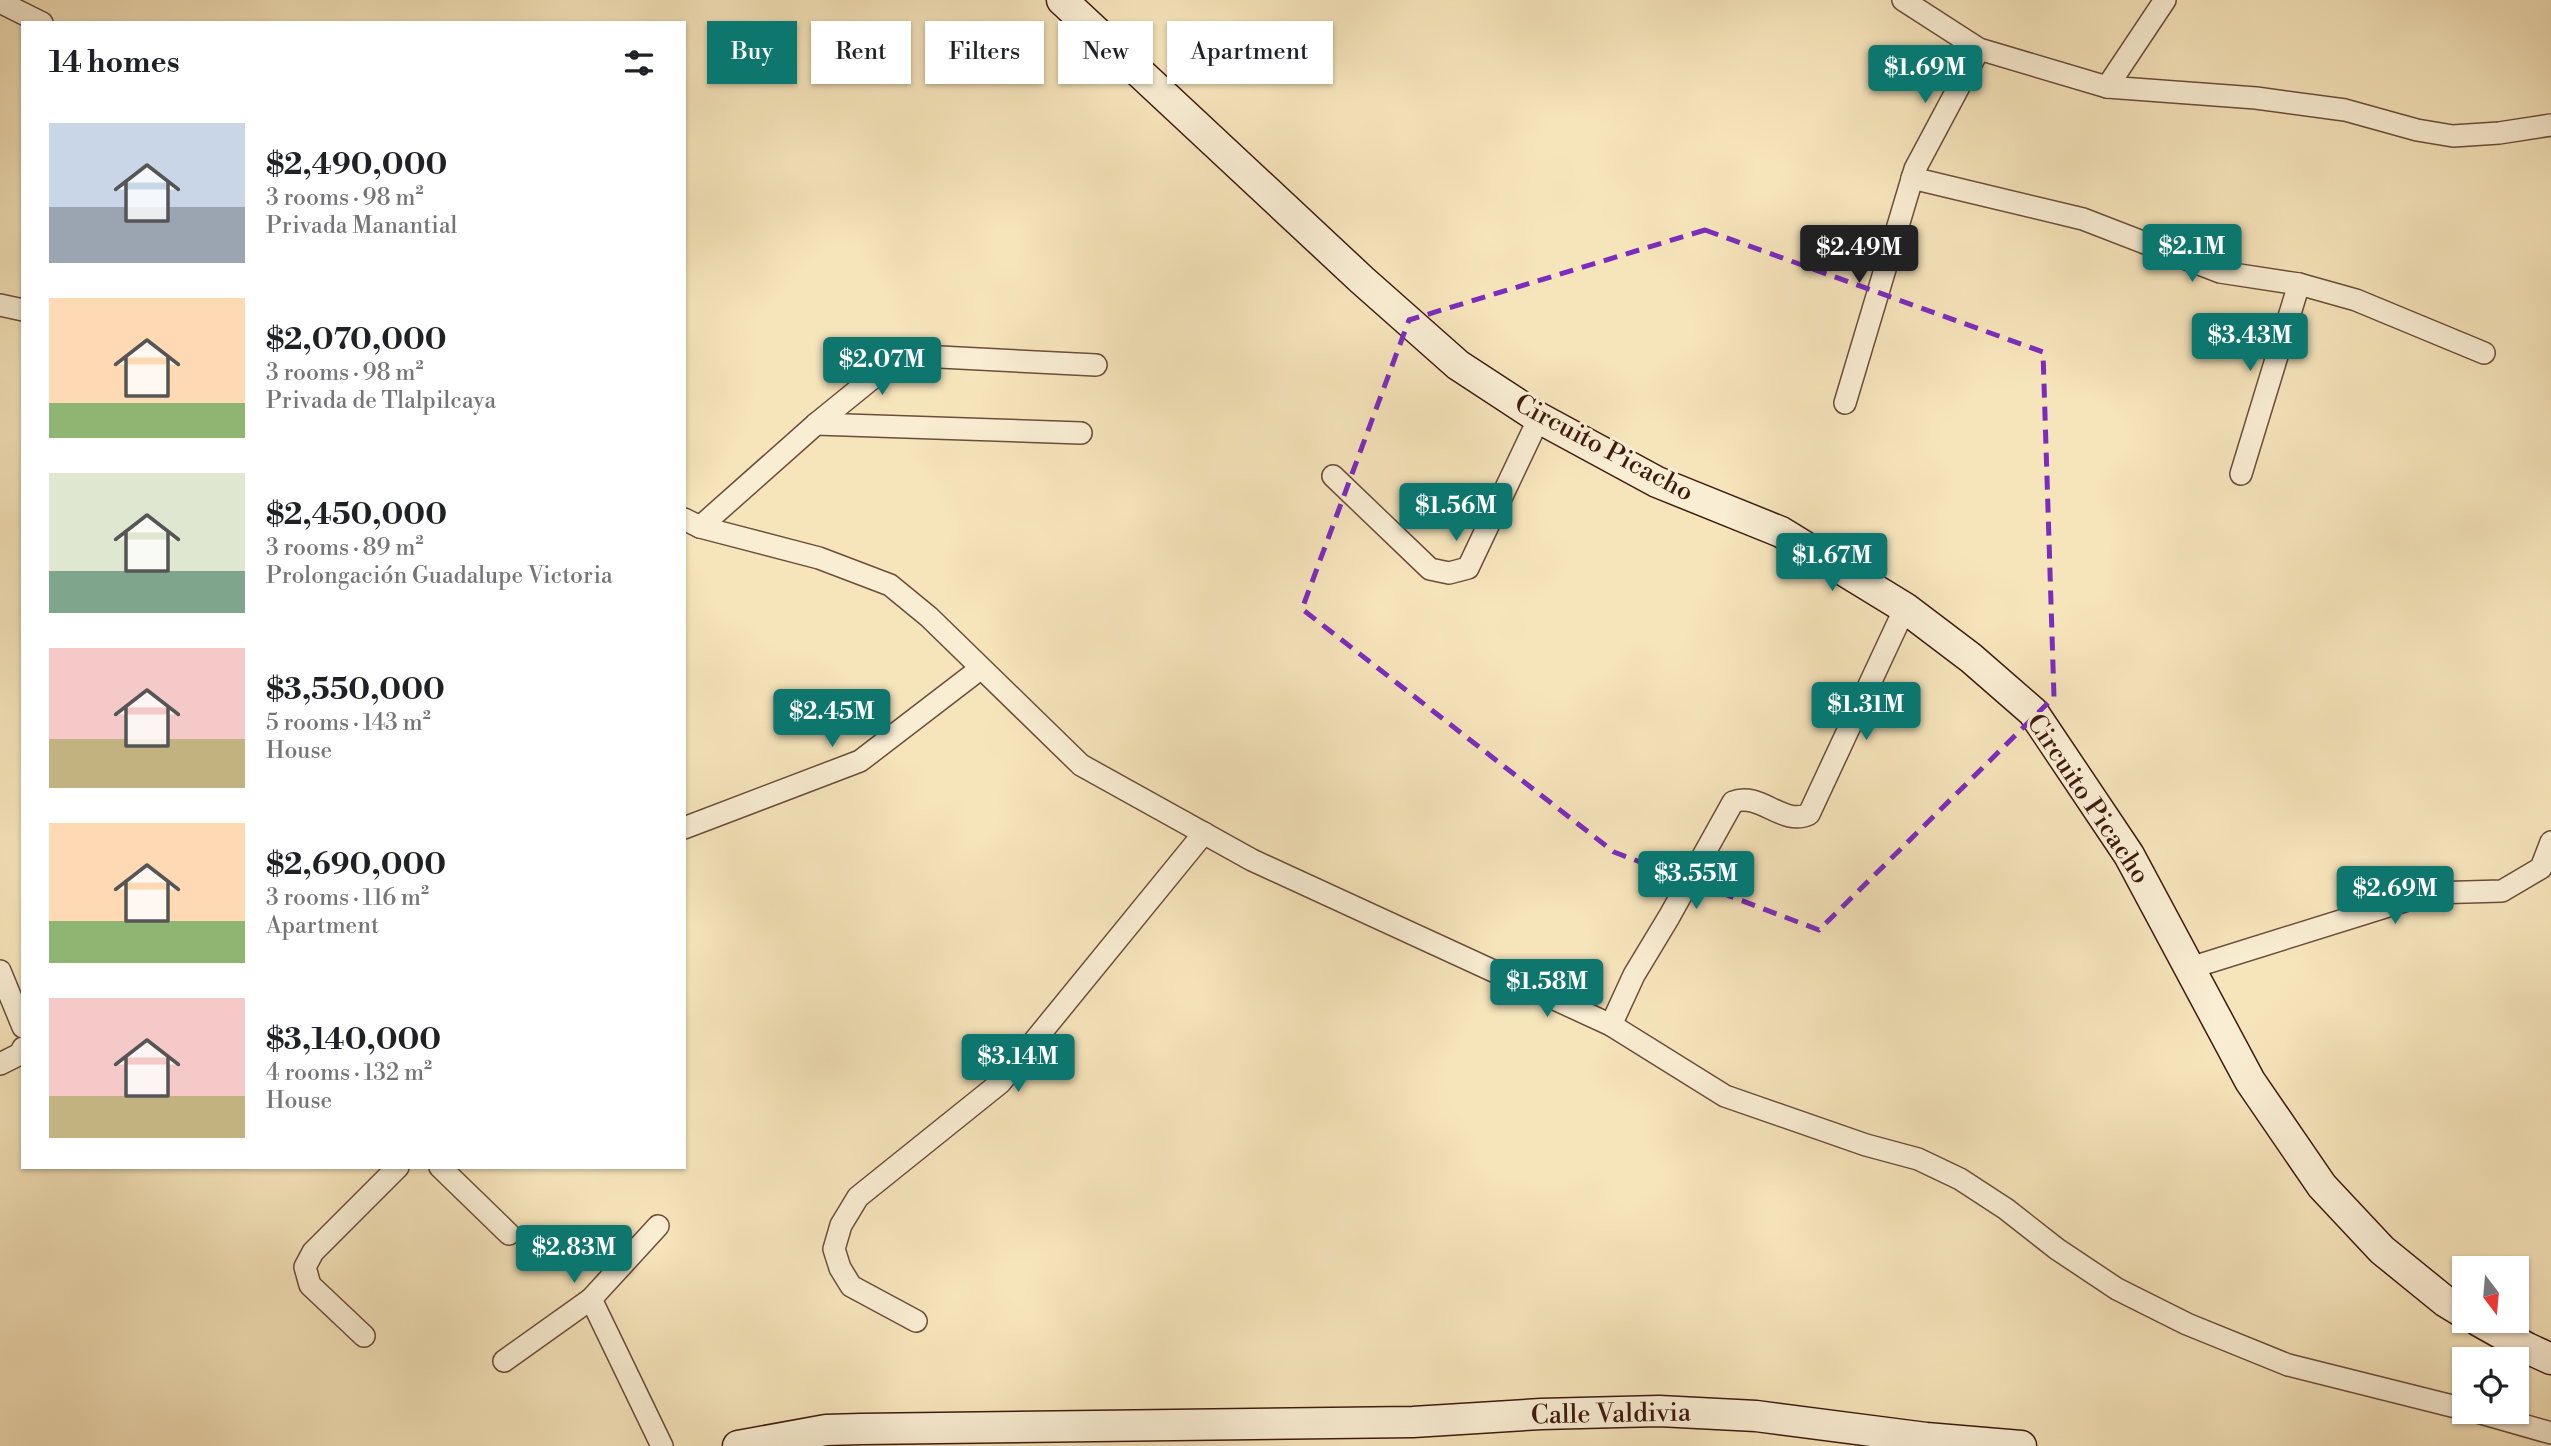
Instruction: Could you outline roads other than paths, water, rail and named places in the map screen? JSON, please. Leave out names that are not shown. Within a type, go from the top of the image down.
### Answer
[{"type":"main road","name":"Circuito Picacho","points":[[1062,0],[1362,281],[1458,365],[1539,418],[1657,482],[1782,532],[1905,608],[1971,658],[2033,712],[2129,855],[2250,1081],[2322,1186],[2382,1250],[2452,1306]]},
{"type":"main road","points":[[2502,1334],[2551,1359]]},
{"type":"main road","name":"Calle Valdivia","points":[[738,1446],[826,1430],[855,1437],[1413,1422],[1541,1414],[1659,1411],[1756,1416],[1926,1438],[2021,1446]]},
{"type":"street","points":[[1903,0],[1979,49],[2107,87],[2256,98],[2345,110],[2417,130],[2454,136],[2551,125]]},
{"type":"street","points":[[2107,87],[2165,0]]},
{"type":"street","points":[[0,2],[38,21]]},
{"type":"street","points":[[1845,403],[1912,178],[1979,49]]},
{"type":"street","points":[[1912,178],[2082,219],[2220,272],[2299,284],[2356,300],[2484,353]]},
{"type":"street","points":[[2241,474],[2299,284]]},
{"type":"street","points":[[0,305],[21,310]]},
{"type":"street","points":[[692,523],[901,355],[1096,365]]},
{"type":"street","points":[[1333,476],[1430,569],[1449,573],[1468,568],[1539,418]]},
{"type":"street","points":[[816,424],[1081,433]]},
{"type":"street","points":[[692,523],[819,558],[890,585],[929,617],[1081,765],[1252,860],[1611,1025],[1725,1096],[1866,1145],[1918,1159],[1959,1179],[2006,1209],[2056,1249],[2117,1289],[2187,1324],[2288,1365],[2452,1406]]},
{"type":"street","points":[[1611,1025],[1634,975],[1733,802],[1742,798],[1789,816],[1800,818],[1809,814],[1905,608]]},
{"type":"street","points":[[686,827],[860,761],[980,669]]},
{"type":"street","points":[[916,1321],[851,1286],[840,1268],[834,1249],[841,1225],[858,1197],[1000,1083],[1204,833]]},
{"type":"street","points":[[2190,968],[2430,893],[2502,891],[2541,868],[2551,842]]},
{"type":"street","points":[[0,971],[21,1022]]},
{"type":"street","points":[[0,1063],[21,1052]]},
{"type":"street","points":[[364,1336],[310,1285],[304,1267],[313,1252],[396,1169]]},
{"type":"street","points":[[442,1169],[509,1234]]},
{"type":"street","points":[[504,1361],[591,1299],[658,1226]]},
{"type":"street","points":[[591,1299],[663,1446]]},
{"type":"street","points":[[2519,1424],[2551,1433]]}]
